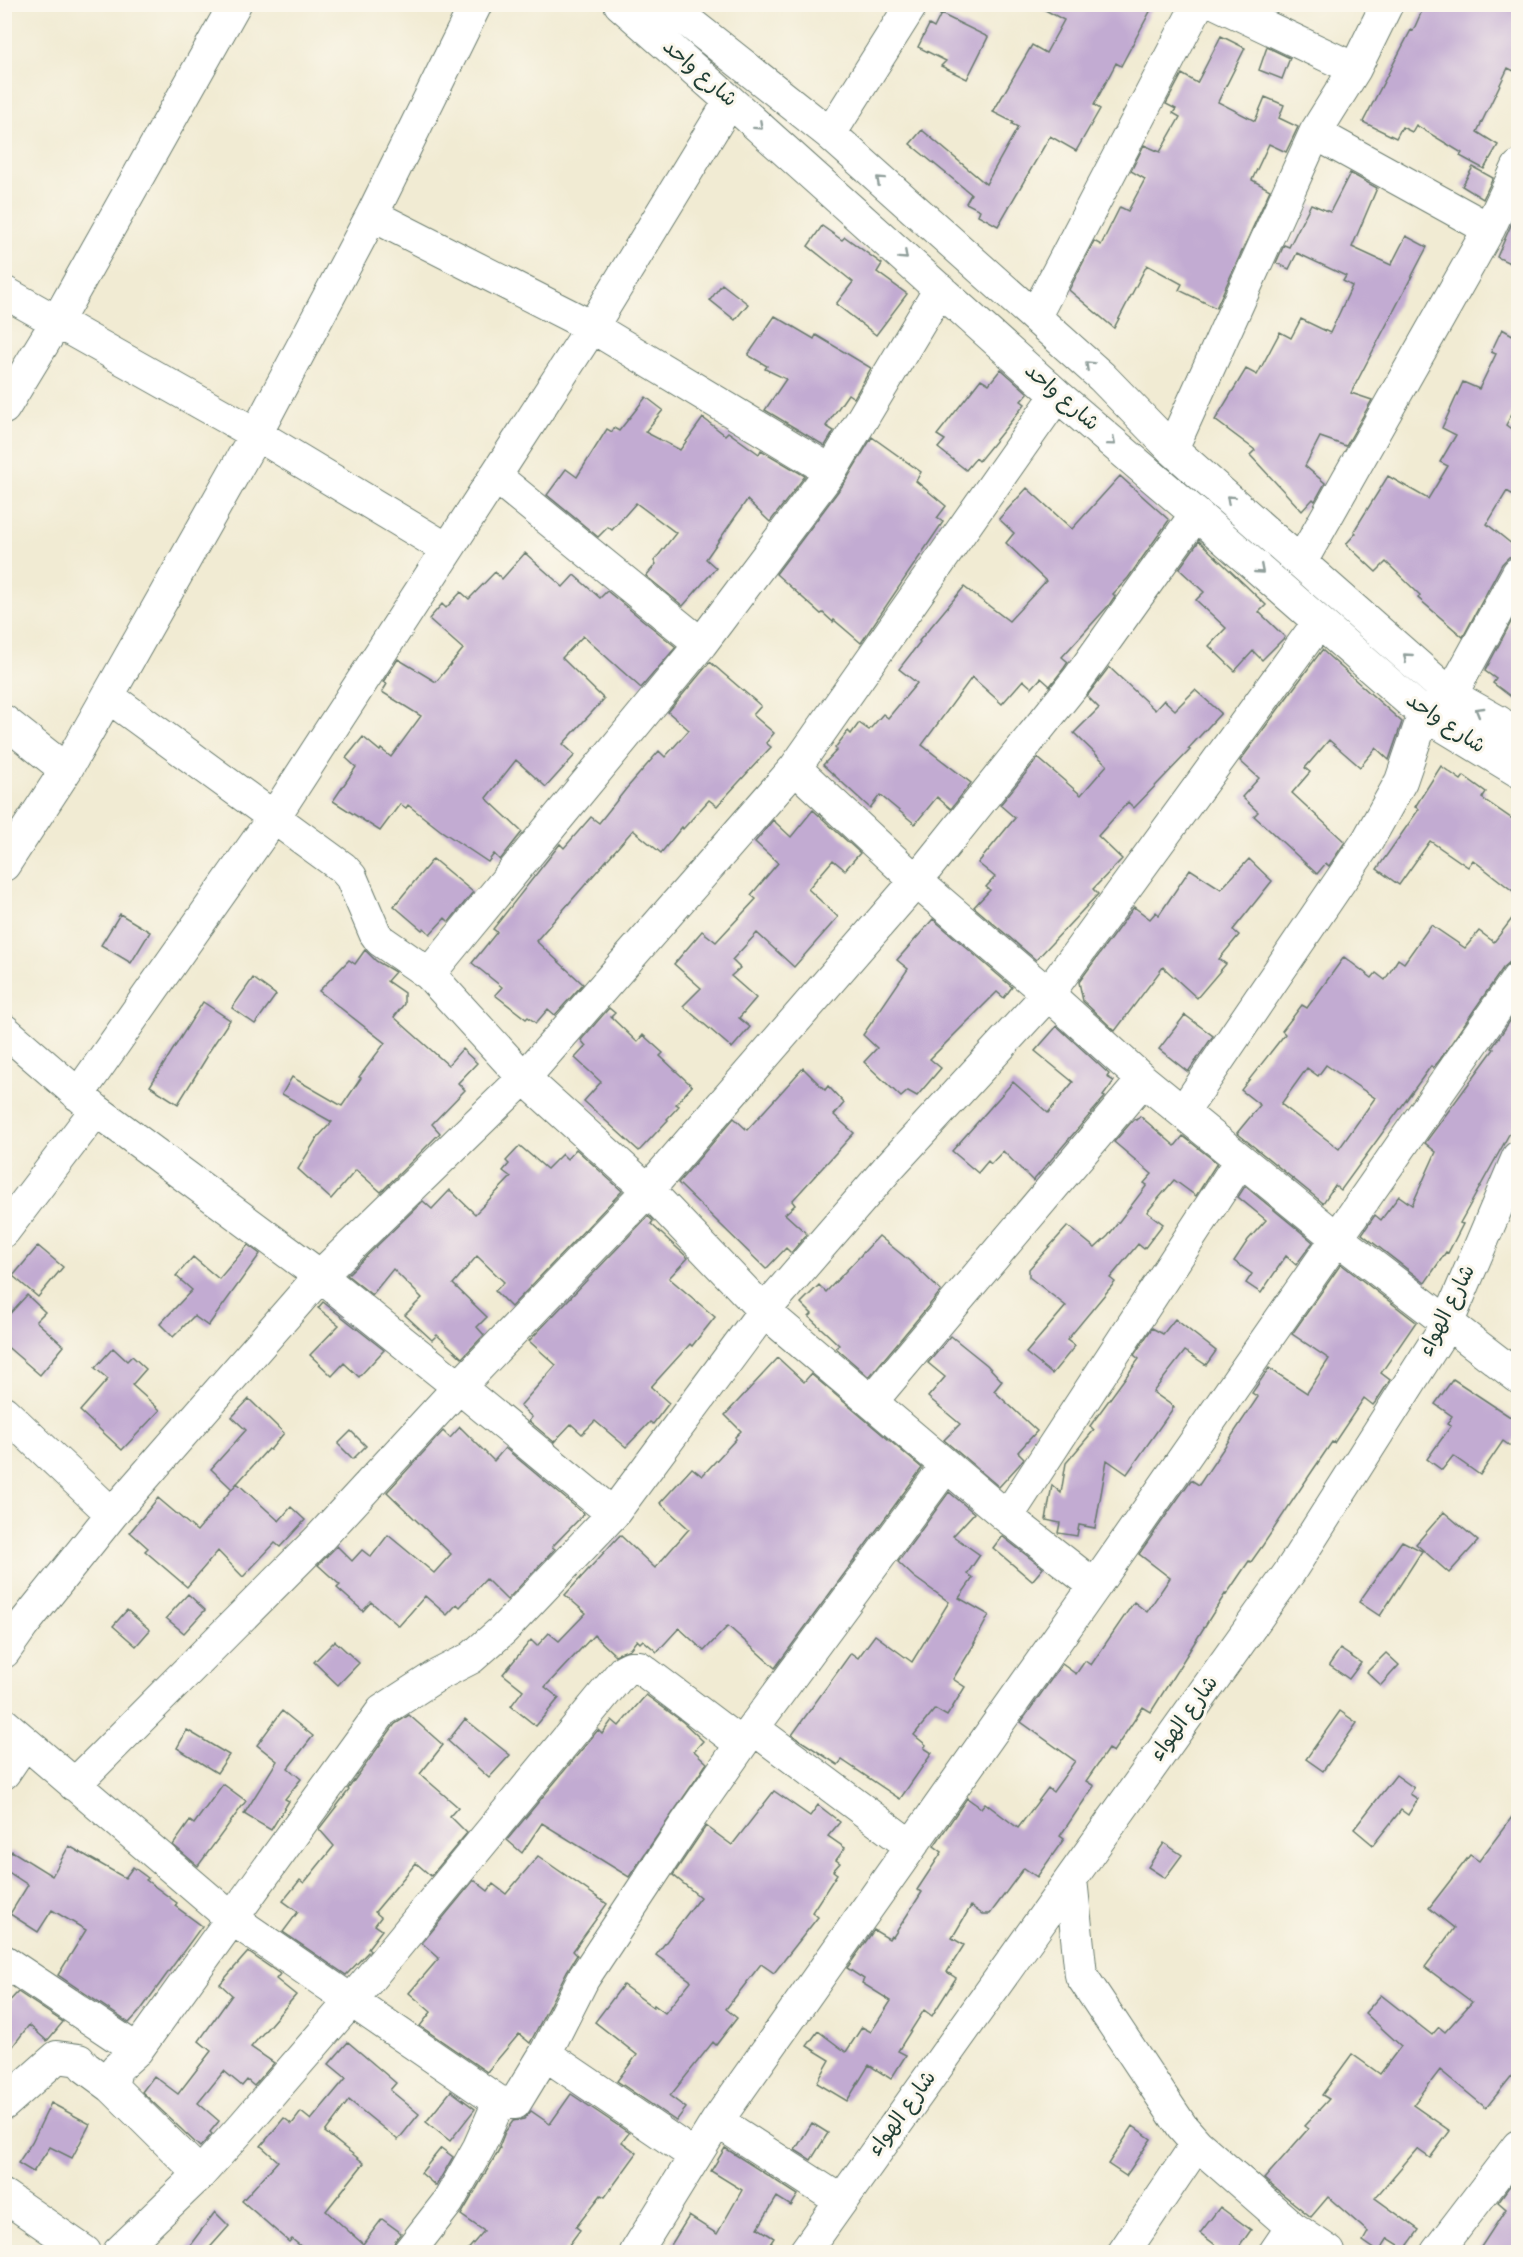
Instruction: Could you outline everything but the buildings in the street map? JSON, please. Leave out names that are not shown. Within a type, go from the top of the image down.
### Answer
[{"type":"street","points":[[4,408],[57,321],[235,4]]},
{"type":"street","points":[[4,865],[66,770],[109,697],[256,434],[372,215],[476,4]]},
{"type":"street","name":"شارع واحد","points":[[620,4],[664,12],[830,134],[1102,377],[1172,448],[1451,695],[1499,722],[1518,771]]},
{"type":"street","points":[[830,134],[912,4]]},
{"type":"street","points":[[1035,316],[1198,4]]},
{"type":"street","points":[[1218,4],[1355,69]]},
{"type":"street","points":[[1172,448],[1315,133],[1355,69],[1387,4]]},
{"type":"street","name":"شارع واحد","points":[[664,12],[730,100],[1057,395],[1424,714],[1518,771]]},
{"type":"street","points":[[4,1231],[592,327],[730,100]]},
{"type":"street","points":[[1315,133],[1490,229]]},
{"type":"street","points":[[1301,562],[1490,229],[1518,167]]},
{"type":"street","points":[[372,215],[592,327],[831,471]]},
{"type":"street","points":[[429,974],[701,644],[831,471],[940,289]]},
{"type":"street","points":[[4,292],[256,434],[447,549]]},
{"type":"street","points":[[4,1652],[112,1514],[320,1276],[524,1078],[795,768],[1057,395]]},
{"type":"street","points":[[495,476],[701,644]]},
{"type":"street","points":[[74,1785],[316,1541],[459,1387],[648,1190],[916,881],[1078,679],[1196,514]]},
{"type":"street","points":[[1183,1112],[1368,840],[1401,781],[1424,714],[1451,695],[1518,573]]},
{"type":"street","points":[[112,2087],[116,2069],[137,2050],[382,1711],[436,1676],[471,1658],[503,1630],[612,1514],[764,1311],[889,1167],[1048,994],[1319,622]]},
{"type":"street","points":[[109,697],[343,868],[351,877],[380,940],[429,974],[524,1078],[648,1190],[764,1311],[1007,1517],[1095,1586]]},
{"type":"street","points":[[4,721],[66,770]]},
{"type":"street","points":[[795,768],[916,881],[1048,994],[1143,1080],[1338,1239],[1518,1377]]},
{"type":"street","points":[[636,2253],[717,2121],[1095,1586],[1518,978]]},
{"type":"street","points":[[4,1030],[87,1102],[320,1276],[612,1514]]},
{"type":"street","points":[[872,1401],[1143,1080]]},
{"type":"street","name":"شارع الهواء","points":[[805,2253],[1289,1574],[1447,1324],[1518,1158]]},
{"type":"street","points":[[1007,1517],[1240,1161]]},
{"type":"street","points":[[4,1412],[112,1514]]},
{"type":"street","points":[[4,1773],[15,1733],[231,1918],[498,2102],[515,2103],[545,2054],[583,1979],[685,1825],[747,1736],[946,1466]]},
{"type":"street","points":[[119,2253],[200,2174],[351,2001],[624,1670],[639,1667],[911,1846]]},
{"type":"street","points":[[1071,1880],[1081,1975],[1182,2127],[1197,2144],[1292,2227],[1329,2253]]},
{"type":"street","points":[[4,1961],[137,2050]]},
{"type":"street","points":[[545,2054],[695,2156]]},
{"type":"street","points":[[4,2104],[57,2057],[79,2060],[112,2087],[200,2174]]},
{"type":"street","points":[[409,2253],[448,2202],[479,2147],[498,2102]]},
{"type":"street","points":[[717,2121],[841,2201]]},
{"type":"street","points":[[1124,2253],[1197,2144]]},
{"type":"street","points":[[1437,2253],[1518,2146]]},
{"type":"street","points":[[4,2196],[85,2253]]},
{"type":"street","points":[[1275,2253],[1292,2227]]}]
